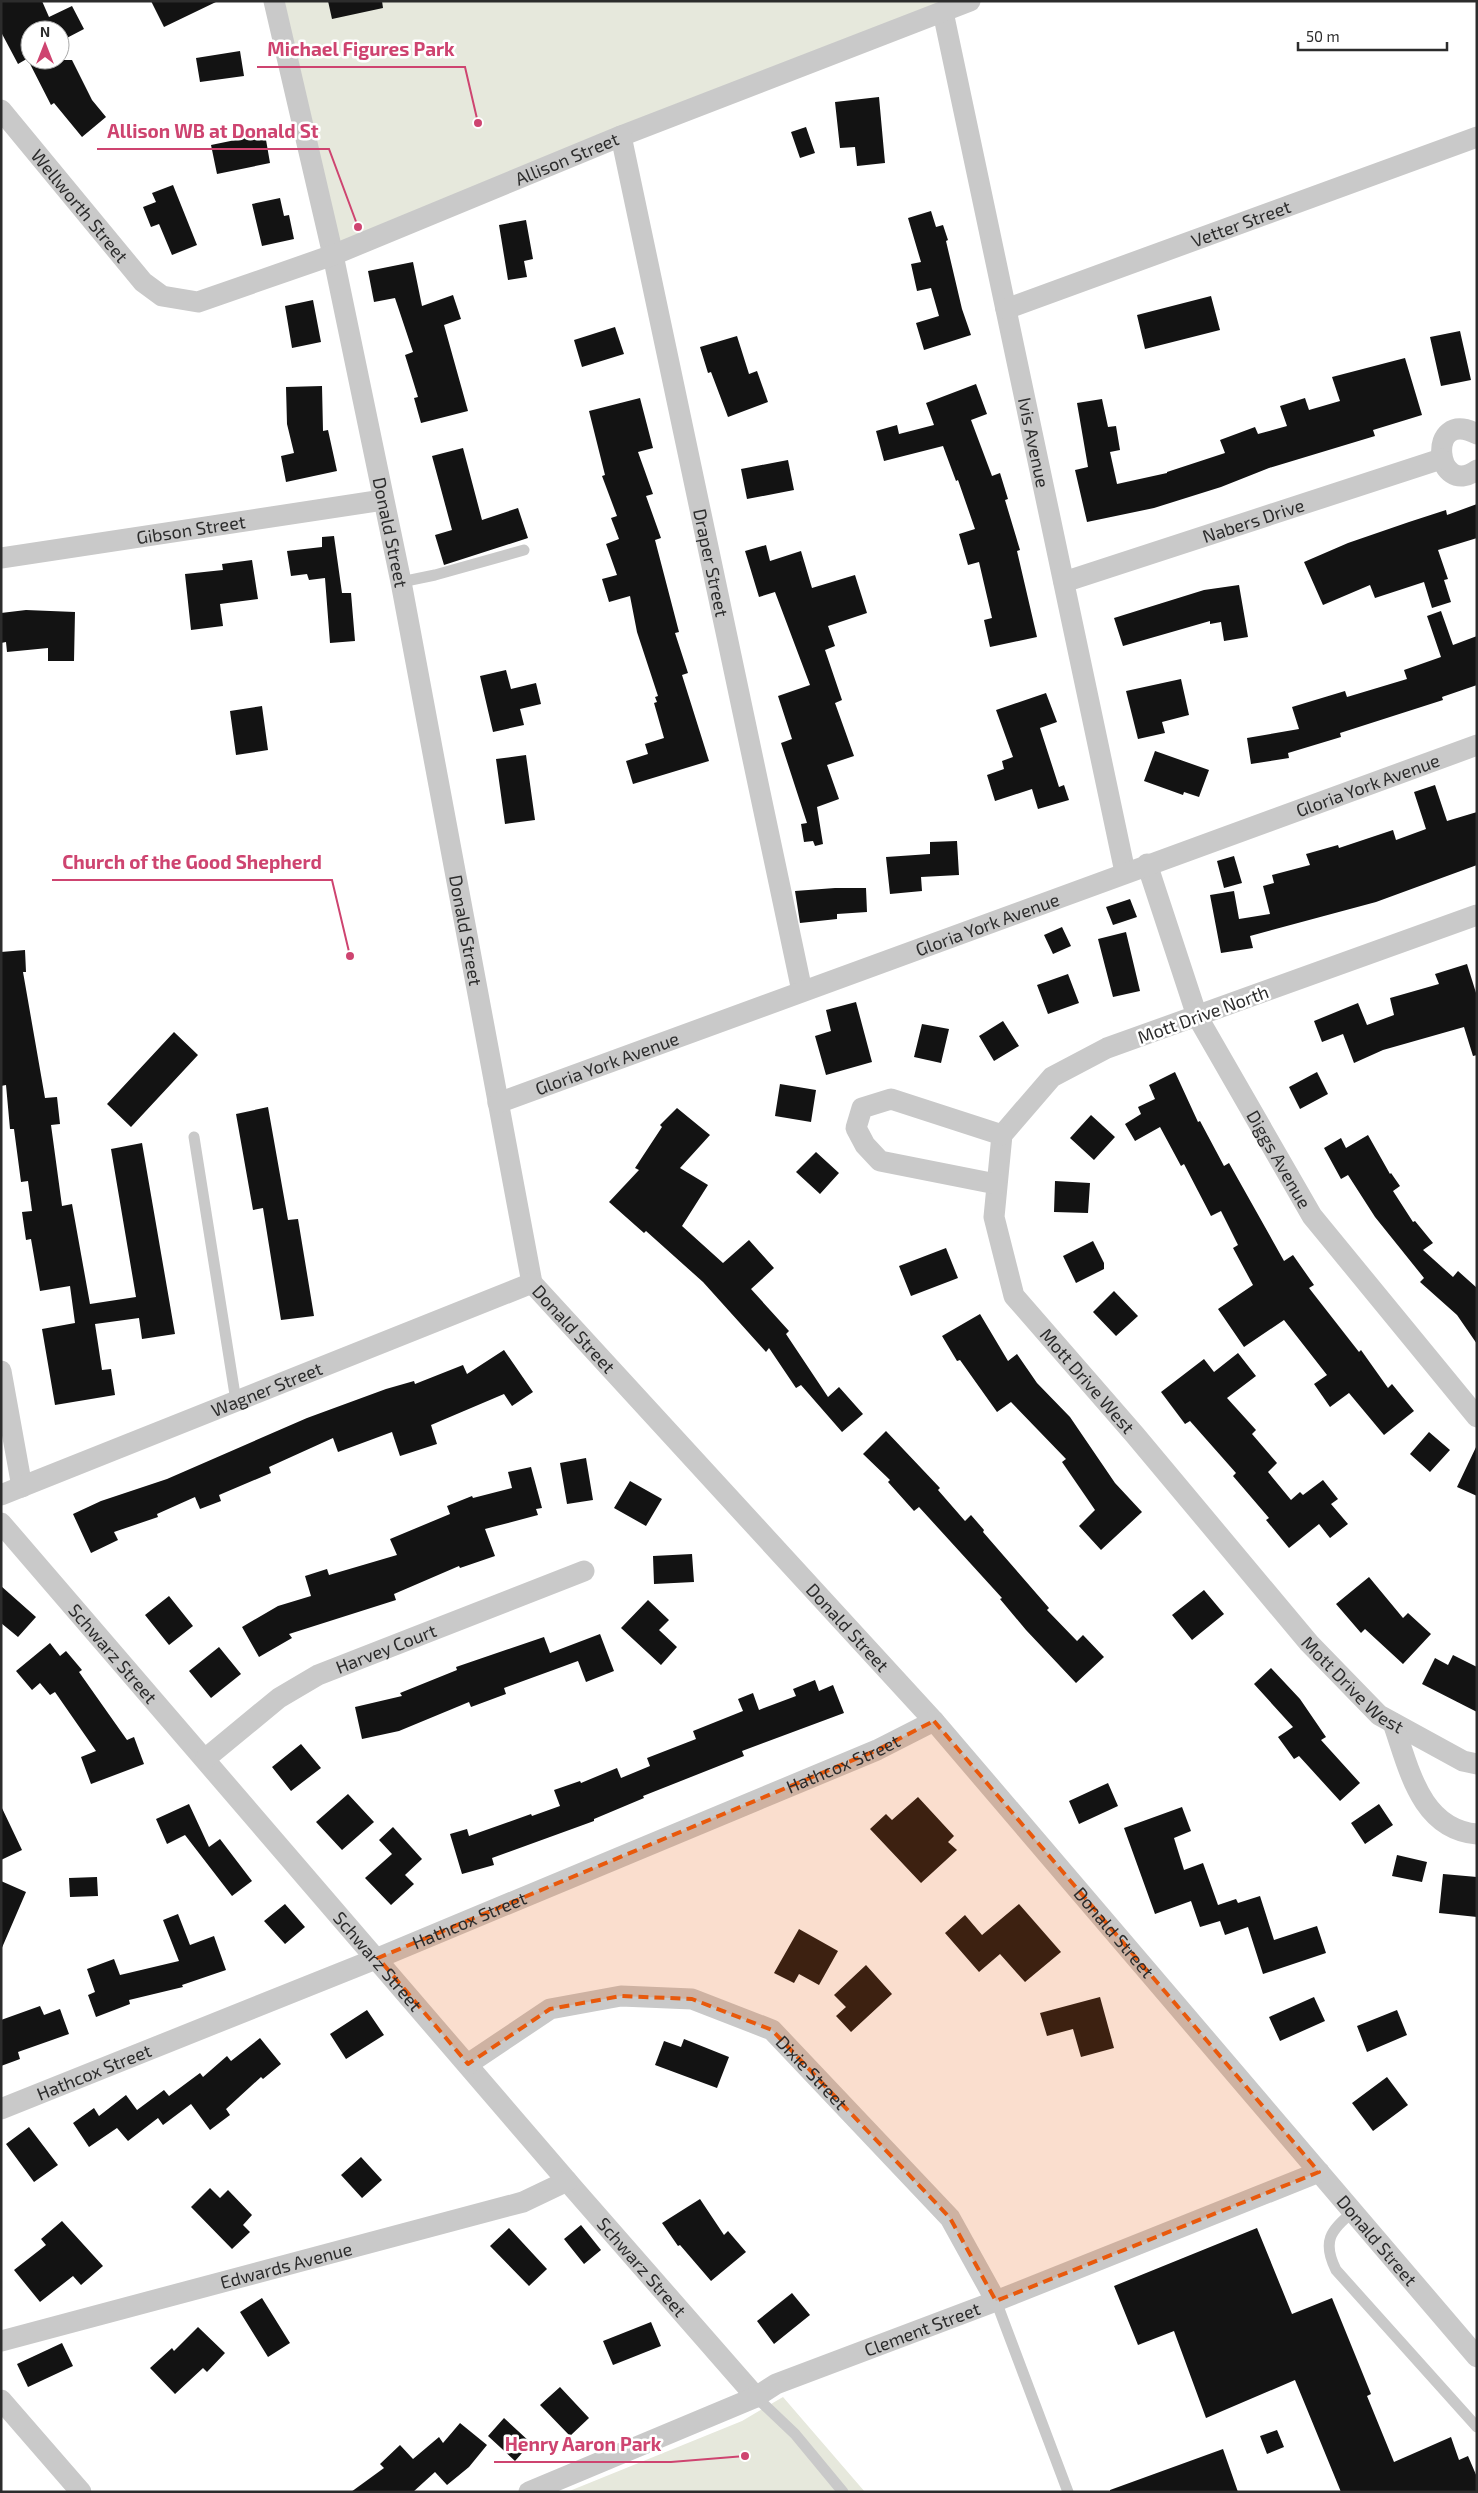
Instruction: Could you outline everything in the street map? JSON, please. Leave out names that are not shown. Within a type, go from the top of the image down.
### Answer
[{"type":"street","name":"Donald Street","points":[[274,1],[333,255],[401,582],[532,1283],[934,1721],[1477,2357]]},
{"type":"street","name":"Allison Street","points":[[162,296],[198,302],[333,255],[621,136],[970,1]]},
{"type":"street","name":"Ivis Avenue","points":[[944,12],[1125,872]]},
{"type":"street","name":"Wellworth Street","points":[[1,110],[143,282],[162,296]]},
{"type":"street","name":"Draper Street","points":[[621,136],[802,991]]},
{"type":"street","name":"Vetter Street","points":[[1006,309],[1477,137]]},
{"type":"street","points":[[1477,434],[1463,429],[1450,434],[1441,445],[1441,459],[1445,466],[1458,474],[1466,475],[1477,470]]},
{"type":"street","name":"Nabers Drive","points":[[1064,582],[1441,459]]},
{"type":"street","name":"Gibson Street","points":[[1,558],[383,500]]},
{"type":"street","name":"Gloria York Avenue","points":[[498,1103],[1125,872],[1477,745]]},
{"type":"street","name":"Diggs Avenue","points":[[1147,864],[1197,1016],[1312,1216],[1477,1417]]},
{"type":"street","name":"Mott Drive North","points":[[1002,1135],[1052,1077],[1107,1048],[1477,915]]},
{"type":"street","points":[[891,1098],[1002,1135],[996,1184],[880,1160],[865,1145],[856,1128],[862,1108],[891,1098]]},
{"type":"street","name":"Mott Drive West","points":[[996,1184],[994,1217],[1014,1296],[1135,1435],[1309,1643],[1379,1715],[1463,1761],[1477,1764]]},
{"type":"street","name":"Wagner Street","points":[[1,1496],[532,1283]]},
{"type":"street","points":[[1,1371],[22,1487]]},
{"type":"street","name":"Schwarz Street","points":[[1,1523],[378,1958],[567,2181],[756,2397]]},
{"type":"street","name":"Harvey Court","points":[[205,1759],[279,1698],[318,1675],[584,1572]]},
{"type":"street","name":"Hathcox Street","points":[[1,2109],[378,1958],[877,1750],[934,1721]]},
{"type":"street","points":[[1392,1723],[1415,1786],[1427,1807],[1442,1823],[1462,1833],[1477,1834]]},
{"type":"street","name":"Dixie Street","points":[[468,2064],[550,2009],[621,1996],[692,1999],[772,2030],[950,2218],[996,2301]]},
{"type":"street","name":"Clement Street","points":[[530,2492],[756,2397],[776,2384],[996,2301],[1319,2172]]},
{"type":"street","name":"Edwards Avenue","points":[[1,2340],[523,2202],[567,2181]]},
{"type":"street","points":[[1,2400],[81,2492]]},
{"type":"lane","points":[[401,582],[435,575],[524,550]]},
{"type":"lane","points":[[194,1138],[236,1401]]},
{"type":"lane","points":[[1353,2212],[1338,2224],[1331,2235],[1327,2248],[1336,2270],[1477,2427]]},
{"type":"lane","points":[[996,2301],[1067,2489]]},
{"type":"lane","points":[[756,2397],[795,2434],[844,2492]]},
{"type":"highlighted area","points":[[934,1721],[1319,2172],[996,2301],[950,2218],[772,2030],[692,1999],[621,1996],[550,2009],[468,2064],[378,1958],[877,1750]]},
{"type":"shaded area","points":[[279,1],[960,1],[337,245]]},
{"type":"shaded area","points":[[783,2397],[865,2492],[567,2492],[742,2421]]},
{"type":"building","points":[[1,1],[42,1],[49,17],[72,6],[84,29],[70,36],[70,20],[20,20],[20,63],[18,64],[1,32]]},
{"type":"building","points":[[151,1],[218,1],[164,27]]},
{"type":"building","points":[[328,1],[382,1],[383,8],[332,19]]},
{"type":"building","points":[[240,51],[244,76],[200,82],[196,58]]},
{"type":"building","points":[[70,60],[72,60],[92,100],[106,117],[82,137],[54,103],[51,105],[33,70],[70,70]]},
{"type":"building","points":[[879,97],[885,163],[857,166],[855,147],[840,148],[835,102]]},
{"type":"building","points":[[806,127],[815,153],[800,158],[791,132]]},
{"type":"building","points":[[265,134],[270,163],[217,174],[211,145]]},
{"type":"building","points":[[173,185],[197,245],[172,255],[159,224],[151,227],[143,207],[156,202],[152,193]]},
{"type":"building","points":[[280,198],[284,216],[289,215],[294,239],[262,246],[252,204]]},
{"type":"building","points":[[931,211],[936,227],[943,225],[948,240],[946,241],[962,309],[971,335],[924,350],[916,323],[939,316],[931,288],[917,291],[911,264],[921,262],[908,218]]},
{"type":"building","points":[[526,220],[533,259],[524,261],[527,277],[508,280],[499,225]]},
{"type":"building","points":[[413,262],[422,306],[453,295],[461,319],[444,325],[468,411],[421,423],[414,398],[418,397],[405,355],[413,352],[395,298],[374,302],[368,271]]},
{"type":"building","points":[[1211,296],[1220,330],[1145,349],[1137,315]]},
{"type":"building","points":[[313,300],[321,342],[292,348],[285,306]]},
{"type":"building","points":[[615,327],[624,354],[582,367],[574,340]]},
{"type":"building","points":[[1460,331],[1471,380],[1441,386],[1430,337]]},
{"type":"building","points":[[737,336],[749,374],[757,371],[768,402],[728,417],[711,372],[708,373],[700,347]]},
{"type":"building","points":[[1405,358],[1422,415],[1373,430],[1375,436],[1269,468],[1221,487],[1154,508],[1087,522],[1075,470],[1088,467],[1077,403],[1102,399],[1108,427],[1116,426],[1120,450],[1110,452],[1117,484],[1167,473],[1225,453],[1220,440],[1255,427],[1258,434],[1287,426],[1280,406],[1305,398],[1309,410],[1340,401],[1332,377]]},
{"type":"building","points":[[976,384],[987,414],[971,420],[992,476],[1000,473],[1008,499],[1005,500],[1020,550],[1017,551],[1037,637],[990,647],[984,620],[992,618],[979,562],[968,565],[959,534],[975,529],[958,480],[956,481],[943,446],[884,461],[876,431],[897,425],[899,434],[934,425],[926,403]]},
{"type":"building","points":[[322,386],[323,431],[328,430],[337,471],[286,482],[281,456],[294,453],[287,424],[286,387]]},
{"type":"building","points":[[640,398],[653,448],[638,452],[653,494],[646,496],[661,538],[655,540],[679,632],[675,633],[688,673],[682,675],[709,761],[633,784],[626,761],[648,754],[645,744],[664,738],[654,703],[657,702],[655,697],[658,696],[637,632],[630,596],[609,602],[602,579],[617,575],[606,544],[619,539],[611,518],[617,516],[602,476],[605,475],[589,411]]},
{"type":"building","points":[[463,448],[482,520],[518,508],[528,538],[444,565],[435,535],[452,530],[432,456]]},
{"type":"building","points":[[788,460],[794,490],[747,499],[741,469]]},
{"type":"building","points":[[1477,504],[1477,538],[1438,550],[1448,579],[1444,580],[1451,602],[1432,608],[1424,582],[1375,598],[1370,585],[1323,605],[1304,562],[1348,543],[1409,522],[1446,510],[1447,515]]},
{"type":"building","points":[[334,536],[342,593],[351,593],[355,641],[330,643],[325,578],[309,580],[307,574],[291,576],[287,551],[322,547],[322,537]]},
{"type":"building","points":[[766,545],[770,561],[801,551],[812,588],[855,575],[867,613],[828,626],[835,646],[825,650],[842,700],[835,703],[854,756],[827,765],[839,799],[817,807],[823,844],[815,846],[813,841],[804,842],[801,824],[807,823],[781,743],[792,739],[778,696],[810,685],[775,592],[759,597],[745,551]]},
{"type":"building","points":[[252,560],[258,599],[220,604],[223,626],[191,630],[185,574],[223,570],[222,564]]},
{"type":"building","points":[[1239,585],[1248,637],[1224,641],[1221,622],[1210,624],[1210,621],[1123,646],[1114,618],[1204,590]]},
{"type":"building","points":[[26,610],[75,612],[74,661],[48,661],[48,648],[7,652],[6,642],[1,643],[1,613]]},
{"type":"building","points":[[1441,611],[1453,645],[1477,636],[1477,685],[1442,697],[1443,700],[1340,733],[1341,737],[1288,753],[1289,758],[1251,764],[1247,738],[1299,729],[1292,707],[1345,691],[1347,697],[1407,679],[1404,670],[1441,657],[1427,616]]},
{"type":"building","points":[[506,670],[511,689],[536,683],[541,704],[520,709],[524,725],[493,732],[480,676]]},
{"type":"building","points":[[1181,679],[1189,715],[1162,722],[1165,733],[1138,739],[1126,691]]},
{"type":"building","points":[[1046,693],[1057,722],[1040,728],[1059,787],[1064,785],[1069,800],[1038,809],[1032,789],[995,801],[987,775],[1004,769],[1002,761],[1013,757],[996,710]]},
{"type":"building","points":[[262,706],[268,750],[236,755],[230,711]]},
{"type":"building","points":[[1155,751],[1209,770],[1199,797],[1184,792],[1183,795],[1144,781]]},
{"type":"building","points":[[526,755],[535,820],[505,824],[496,759]]},
{"type":"building","points":[[1435,785],[1447,821],[1477,812],[1477,865],[1376,902],[1250,936],[1253,948],[1221,953],[1210,895],[1234,891],[1239,919],[1270,914],[1263,886],[1274,883],[1272,875],[1310,865],[1306,854],[1338,845],[1339,848],[1393,830],[1396,840],[1426,829],[1414,792]]},
{"type":"building","points":[[957,841],[959,875],[921,877],[922,891],[890,894],[886,857],[930,854],[930,842]]},
{"type":"building","points":[[1234,856],[1242,883],[1224,888],[1217,861]]},
{"type":"building","points":[[866,888],[867,912],[837,914],[837,919],[800,923],[795,891]]},
{"type":"building","points":[[1130,899],[1137,917],[1113,925],[1106,907]]},
{"type":"building","points":[[1062,927],[1071,946],[1053,954],[1044,935]]},
{"type":"building","points":[[1126,932],[1140,991],[1113,997],[1098,939]]},
{"type":"building","points":[[25,950],[26,972],[23,972],[45,1098],[57,1097],[60,1124],[51,1125],[62,1206],[72,1204],[90,1304],[136,1297],[111,1149],[142,1143],[175,1334],[142,1339],[139,1318],[95,1324],[102,1370],[111,1369],[115,1395],[55,1405],[42,1329],[75,1323],[70,1286],[40,1291],[31,1239],[26,1240],[22,1212],[32,1211],[28,1181],[21,1182],[14,1129],[10,1129],[6,1085],[1,1086],[1,952]]},
{"type":"building","points":[[1467,964],[1477,996],[1477,1055],[1473,1056],[1464,1027],[1383,1050],[1354,1063],[1343,1034],[1322,1042],[1314,1021],[1358,1003],[1367,1025],[1394,1015],[1390,998],[1439,984],[1435,974]]},
{"type":"building","points":[[1068,974],[1079,1003],[1048,1014],[1037,985]]},
{"type":"building","points":[[856,1002],[872,1062],[826,1075],[815,1036],[831,1031],[826,1010]]},
{"type":"building","points":[[1003,1021],[1019,1046],[994,1061],[979,1036]]},
{"type":"building","points":[[922,1024],[949,1029],[941,1063],[914,1057]]},
{"type":"building","points":[[174,1032],[198,1055],[131,1127],[107,1104]]},
{"type":"building","points":[[1175,1072],[1198,1122],[1200,1121],[1224,1166],[1229,1163],[1284,1261],[1293,1255],[1314,1285],[1309,1288],[1359,1352],[1361,1350],[1388,1388],[1392,1384],[1414,1411],[1384,1435],[1349,1393],[1330,1407],[1314,1384],[1327,1375],[1284,1320],[1244,1347],[1218,1309],[1253,1285],[1233,1248],[1238,1245],[1221,1211],[1211,1216],[1184,1164],[1181,1166],[1160,1127],[1135,1141],[1125,1124],[1141,1114],[1138,1107],[1155,1099],[1149,1085]]},
{"type":"building","points":[[1317,1072],[1328,1094],[1300,1109],[1289,1087]]},
{"type":"building","points":[[780,1084],[816,1090],[811,1122],[775,1116]]},
{"type":"building","points":[[268,1107],[288,1220],[298,1219],[314,1316],[281,1320],[263,1208],[253,1210],[236,1114]]},
{"type":"building","points":[[677,1108],[710,1135],[680,1168],[708,1185],[682,1226],[723,1263],[749,1240],[774,1268],[751,1289],[789,1331],[786,1334],[828,1397],[839,1387],[863,1414],[842,1432],[801,1385],[796,1388],[769,1348],[766,1352],[703,1282],[646,1231],[644,1233],[609,1202],[639,1170],[635,1168],[662,1127],[660,1125]]},
{"type":"building","points":[[1091,1115],[1115,1137],[1094,1160],[1070,1138]]},
{"type":"building","points":[[1368,1135],[1390,1174],[1400,1186],[1393,1191],[1413,1222],[1415,1221],[1433,1243],[1423,1250],[1453,1277],[1458,1271],[1477,1288],[1477,1344],[1457,1315],[1420,1282],[1424,1278],[1375,1217],[1348,1175],[1341,1179],[1324,1148],[1341,1138],[1346,1148]]},
{"type":"building","points":[[816,1152],[839,1173],[820,1194],[796,1172]]},
{"type":"building","points":[[1055,1181],[1090,1183],[1088,1213],[1054,1212]]},
{"type":"building","points":[[1093,1241],[1104,1263],[1104,1269],[1076,1283],[1063,1256]]},
{"type":"building","points":[[946,1248],[958,1278],[911,1296],[899,1266]]},
{"type":"building","points":[[1114,1291],[1138,1316],[1116,1336],[1093,1312]]},
{"type":"building","points":[[980,1314],[1008,1361],[1017,1354],[1037,1383],[1070,1417],[1115,1483],[1142,1512],[1101,1550],[1079,1526],[1095,1510],[1062,1462],[1066,1459],[1011,1402],[997,1412],[960,1360],[957,1361],[942,1336]]},
{"type":"building","points":[[504,1350],[533,1392],[512,1406],[504,1394],[431,1425],[437,1444],[400,1456],[392,1432],[338,1452],[333,1438],[269,1467],[271,1473],[219,1495],[221,1501],[200,1509],[195,1497],[157,1514],[158,1517],[114,1532],[118,1540],[91,1553],[73,1514],[101,1501],[167,1479],[307,1418],[386,1389],[414,1381],[415,1384],[463,1365],[467,1374]]},
{"type":"building","points":[[1238,1353],[1256,1376],[1227,1398],[1256,1430],[1252,1434],[1277,1463],[1268,1472],[1291,1500],[1300,1492],[1303,1495],[1323,1480],[1338,1499],[1331,1504],[1348,1524],[1330,1538],[1319,1524],[1289,1548],[1266,1520],[1269,1518],[1233,1476],[1236,1473],[1190,1421],[1185,1424],[1161,1392],[1204,1359],[1214,1372]]},
{"type":"building","points":[[886,1431],[940,1488],[938,1490],[965,1521],[971,1515],[984,1530],[983,1532],[1049,1608],[1047,1610],[1077,1641],[1083,1635],[1104,1657],[1076,1683],[1026,1630],[1000,1599],[1002,1598],[919,1507],[914,1511],[888,1482],[890,1480],[863,1454]]},
{"type":"building","points":[[1429,1432],[1450,1450],[1430,1472],[1410,1454]]},
{"type":"building","points":[[1477,1445],[1477,1496],[1457,1487]]},
{"type":"building","points":[[586,1458],[593,1500],[567,1504],[560,1463]]},
{"type":"building","points":[[531,1467],[542,1508],[536,1509],[538,1515],[485,1529],[495,1556],[460,1568],[459,1566],[394,1594],[396,1600],[289,1634],[292,1638],[259,1657],[242,1627],[278,1606],[311,1596],[305,1576],[327,1569],[329,1575],[397,1555],[390,1539],[450,1514],[447,1506],[472,1496],[473,1498],[512,1488],[508,1472]]},
{"type":"building","points":[[630,1481],[662,1499],[646,1526],[614,1508]]},
{"type":"building","points":[[692,1554],[694,1582],[654,1584],[653,1556]]},
{"type":"building","points":[[1369,1577],[1403,1618],[1408,1613],[1431,1634],[1403,1664],[1365,1629],[1361,1633],[1336,1604]]},
{"type":"building","points":[[1,1586],[36,1617],[18,1637],[1,1623]]},
{"type":"building","points":[[1204,1590],[1224,1614],[1192,1640],[1172,1615]]},
{"type":"building","points":[[169,1596],[193,1626],[169,1645],[145,1615]]},
{"type":"building","points":[[648,1600],[669,1620],[659,1630],[677,1647],[661,1665],[621,1628]]},
{"type":"building","points":[[600,1634],[614,1671],[586,1682],[578,1661],[504,1688],[506,1694],[471,1707],[469,1702],[399,1731],[362,1739],[355,1707],[402,1696],[400,1693],[457,1670],[456,1667],[544,1637],[550,1653]]},
{"type":"building","points":[[50,1643],[60,1656],[66,1651],[82,1670],[79,1672],[127,1740],[134,1737],[144,1764],[91,1784],[81,1757],[96,1751],[55,1692],[50,1695],[40,1683],[32,1690],[16,1671]]},
{"type":"building","points":[[219,1647],[241,1674],[211,1698],[189,1671]]},
{"type":"building","points":[[1453,1655],[1477,1667],[1477,1712],[1422,1684],[1435,1658],[1448,1665]]},
{"type":"building","points":[[1271,1668],[1300,1699],[1326,1737],[1321,1740],[1360,1783],[1340,1801],[1299,1756],[1294,1759],[1278,1737],[1293,1727],[1254,1684]]},
{"type":"building","points":[[815,1680],[819,1691],[833,1685],[844,1713],[742,1751],[744,1756],[643,1796],[644,1798],[594,1819],[594,1821],[492,1858],[494,1865],[462,1874],[450,1834],[467,1829],[469,1836],[560,1806],[554,1790],[580,1781],[581,1783],[617,1768],[621,1778],[650,1766],[647,1758],[696,1739],[693,1731],[743,1711],[738,1699],[753,1693],[759,1710],[796,1696],[793,1689]]},
{"type":"building","points":[[301,1744],[321,1768],[291,1791],[272,1767]]},
{"type":"building","points":[[1108,1783],[1118,1806],[1079,1824],[1069,1801]]},
{"type":"building","points":[[348,1794],[374,1822],[342,1850],[316,1822]]},
{"type":"building","points":[[918,1797],[954,1836],[948,1842],[957,1850],[921,1883],[870,1829],[886,1814],[892,1820]]},
{"type":"building","points":[[189,1804],[209,1847],[220,1839],[252,1881],[232,1896],[185,1835],[167,1844],[156,1819]]},
{"type":"building","points":[[1379,1804],[1393,1825],[1365,1844],[1351,1823]]},
{"type":"building","points":[[1,1806],[22,1850],[1,1860]]},
{"type":"building","points":[[1182,1807],[1191,1831],[1174,1838],[1184,1870],[1203,1863],[1218,1905],[1236,1899],[1238,1903],[1260,1896],[1274,1940],[1317,1926],[1326,1953],[1263,1974],[1248,1927],[1225,1935],[1220,1921],[1200,1927],[1191,1901],[1155,1914],[1124,1828]]},
{"type":"building","points":[[393,1827],[422,1859],[405,1875],[414,1884],[391,1905],[365,1878],[392,1854],[379,1840]]},
{"type":"building","points":[[1397,1855],[1427,1862],[1422,1882],[1392,1876]]},
{"type":"building","points":[[1443,1874],[1477,1877],[1477,1917],[1439,1913]]},
{"type":"building","points":[[97,1877],[98,1896],[70,1897],[69,1878]]},
{"type":"building","points":[[1,1881],[26,1892],[1,1950]]},
{"type":"building","points":[[285,1904],[305,1927],[285,1944],[264,1921]]},
{"type":"building","points":[[1019,1904],[1061,1952],[1025,1982],[1000,1954],[979,1972],[945,1933],[965,1915],[982,1935]]},
{"type":"building","points":[[178,1914],[190,1945],[214,1936],[226,1970],[182,1985],[183,1987],[129,2000],[130,2004],[96,2017],[88,1995],[95,1992],[87,1969],[114,1959],[120,1975],[179,1961],[163,1920]]},
{"type":"building","points":[[799,1929],[838,1951],[819,1985],[799,1974],[794,1983],[774,1973]]},
{"type":"building","points":[[866,1965],[892,1994],[851,2032],[836,2016],[846,2007],[834,1995]]},
{"type":"building","points":[[1100,1997],[1114,2048],[1081,2057],[1073,2029],[1047,2036],[1040,2013]]},
{"type":"building","points":[[1314,1997],[1325,2021],[1280,2041],[1269,2017]]},
{"type":"building","points":[[40,2006],[44,2015],[60,2009],[69,2034],[18,2052],[20,2059],[1,2066],[1,2020]]},
{"type":"building","points":[[367,2010],[384,2035],[346,2059],[330,2034]]},
{"type":"building","points":[[1397,2010],[1407,2035],[1367,2052],[1357,2026]]},
{"type":"building","points":[[260,2038],[281,2064],[263,2079],[261,2077],[226,2109],[230,2115],[210,2130],[191,2104],[163,2125],[158,2118],[128,2141],[117,2128],[89,2147],[73,2123],[94,2108],[99,2116],[126,2095],[137,2110],[164,2090],[169,2096],[200,2073],[203,2077],[227,2056],[231,2061]]},
{"type":"building","points":[[684,2039],[729,2057],[717,2088],[655,2065],[664,2041],[681,2047]]},
{"type":"building","points":[[1387,2077],[1408,2105],[1373,2131],[1352,2103]]},
{"type":"building","points":[[29,2127],[58,2165],[34,2182],[6,2144]]},
{"type":"building","points":[[361,2157],[382,2180],[362,2198],[341,2175]]},
{"type":"building","points":[[210,2188],[220,2198],[228,2190],[252,2215],[243,2225],[250,2232],[232,2249],[191,2207]]},
{"type":"building","points":[[700,2199],[724,2235],[728,2231],[746,2252],[711,2281],[680,2245],[678,2246],[662,2223]]},
{"type":"building","points":[[62,2221],[103,2266],[81,2285],[73,2276],[40,2302],[14,2270],[46,2245],[41,2239]]},
{"type":"building","points":[[581,2225],[601,2250],[584,2264],[564,2239]]},
{"type":"building","points":[[509,2228],[547,2269],[529,2286],[490,2246]]},
{"type":"building","points":[[1257,2228],[1292,2314],[1332,2298],[1371,2394],[1367,2396],[1394,2462],[1451,2437],[1459,2460],[1468,2456],[1477,2477],[1477,2492],[1341,2492],[1295,2380],[1206,2418],[1174,2331],[1138,2345],[1114,2286]]},
{"type":"building","points":[[792,2293],[810,2315],[774,2344],[757,2321]]},
{"type":"building","points":[[262,2298],[290,2343],[268,2357],[240,2312]]},
{"type":"building","points":[[651,2322],[661,2346],[613,2365],[603,2341]]},
{"type":"building","points":[[198,2327],[225,2353],[207,2372],[203,2368],[175,2394],[150,2368],[172,2348],[174,2351]]},
{"type":"building","points":[[62,2343],[73,2366],[28,2387],[17,2364]]},
{"type":"building","points":[[560,2387],[589,2418],[570,2436],[540,2405]]},
{"type":"building","points":[[504,2418],[531,2443],[515,2461],[488,2436]]},
{"type":"building","points":[[460,2423],[487,2445],[469,2467],[447,2485],[435,2472],[413,2492],[351,2492],[384,2468],[380,2464],[400,2445],[413,2459],[439,2437],[443,2443]]},
{"type":"building","points":[[1277,2430],[1284,2447],[1267,2454],[1260,2436]]},
{"type":"building","points":[[1223,2449],[1238,2492],[1110,2492],[1110,2490]]},
{"type":"place","name":"Michael Figures Park","points":[[478,123]]},
{"type":"place","name":"Allison WB at Donald St","points":[[358,227]]},
{"type":"place","name":"Church of the Good Shepherd","points":[[350,956]]},
{"type":"place","name":"Henry Aaron Park","points":[[745,2456]]}]
